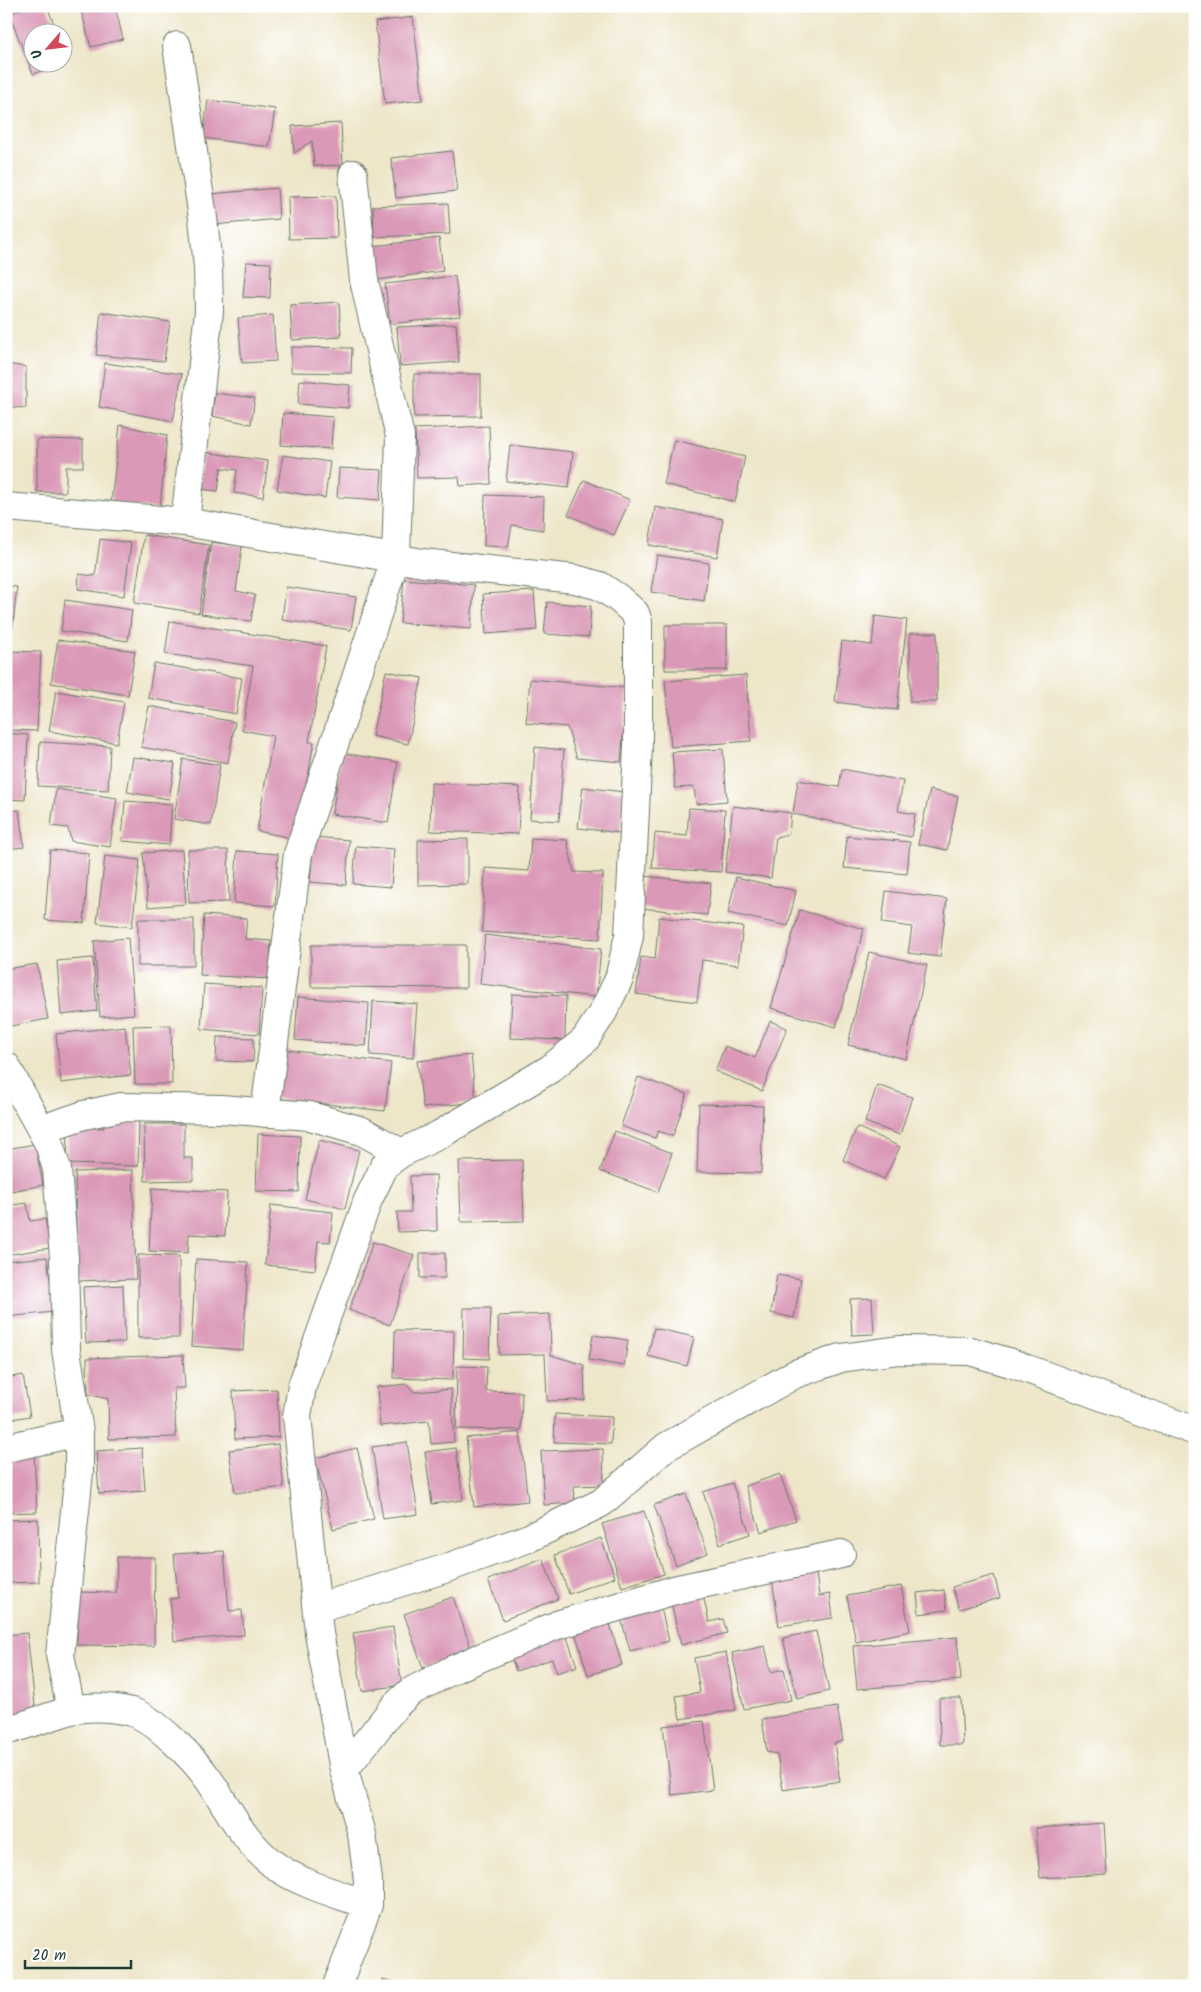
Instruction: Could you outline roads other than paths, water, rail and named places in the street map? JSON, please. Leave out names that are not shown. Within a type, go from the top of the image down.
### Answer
[{"type":"street","points":[[177,46],[203,218],[208,266],[209,311],[186,522]]},
{"type":"street","points":[[265,1112],[298,854],[396,558],[400,437],[364,280],[353,174]]},
{"type":"street","points":[[6,507],[186,522],[423,562],[575,579],[600,586],[618,598],[635,613],[638,622],[638,746],[629,936],[619,978],[603,1012],[585,1040],[550,1069],[439,1135],[401,1153],[385,1165],[368,1200],[302,1386],[297,1416],[319,1633],[344,1770],[362,1834],[368,1880],[368,1905],[337,1986]]},
{"type":"street","points":[[6,1066],[49,1144],[57,1169],[64,1258],[66,1350],[79,1432],[79,1472],[60,1655],[71,1710]]},
{"type":"street","points":[[42,1130],[84,1115],[121,1107],[221,1109],[310,1116],[362,1131],[401,1153]]},
{"type":"street","points":[[317,1608],[444,1569],[529,1538],[601,1503],[674,1442],[795,1374],[841,1358],[899,1350],[970,1351],[1011,1363],[1195,1431]]},
{"type":"street","points":[[6,1448],[79,1432]]},
{"type":"street","points":[[344,1770],[394,1706],[410,1692],[454,1669],[557,1625],[650,1597],[678,1589],[841,1554]]},
{"type":"street","points":[[6,1731],[71,1710],[84,1708],[103,1708],[133,1712],[170,1738],[208,1778],[248,1841],[274,1865],[308,1883],[368,1905]]}]
